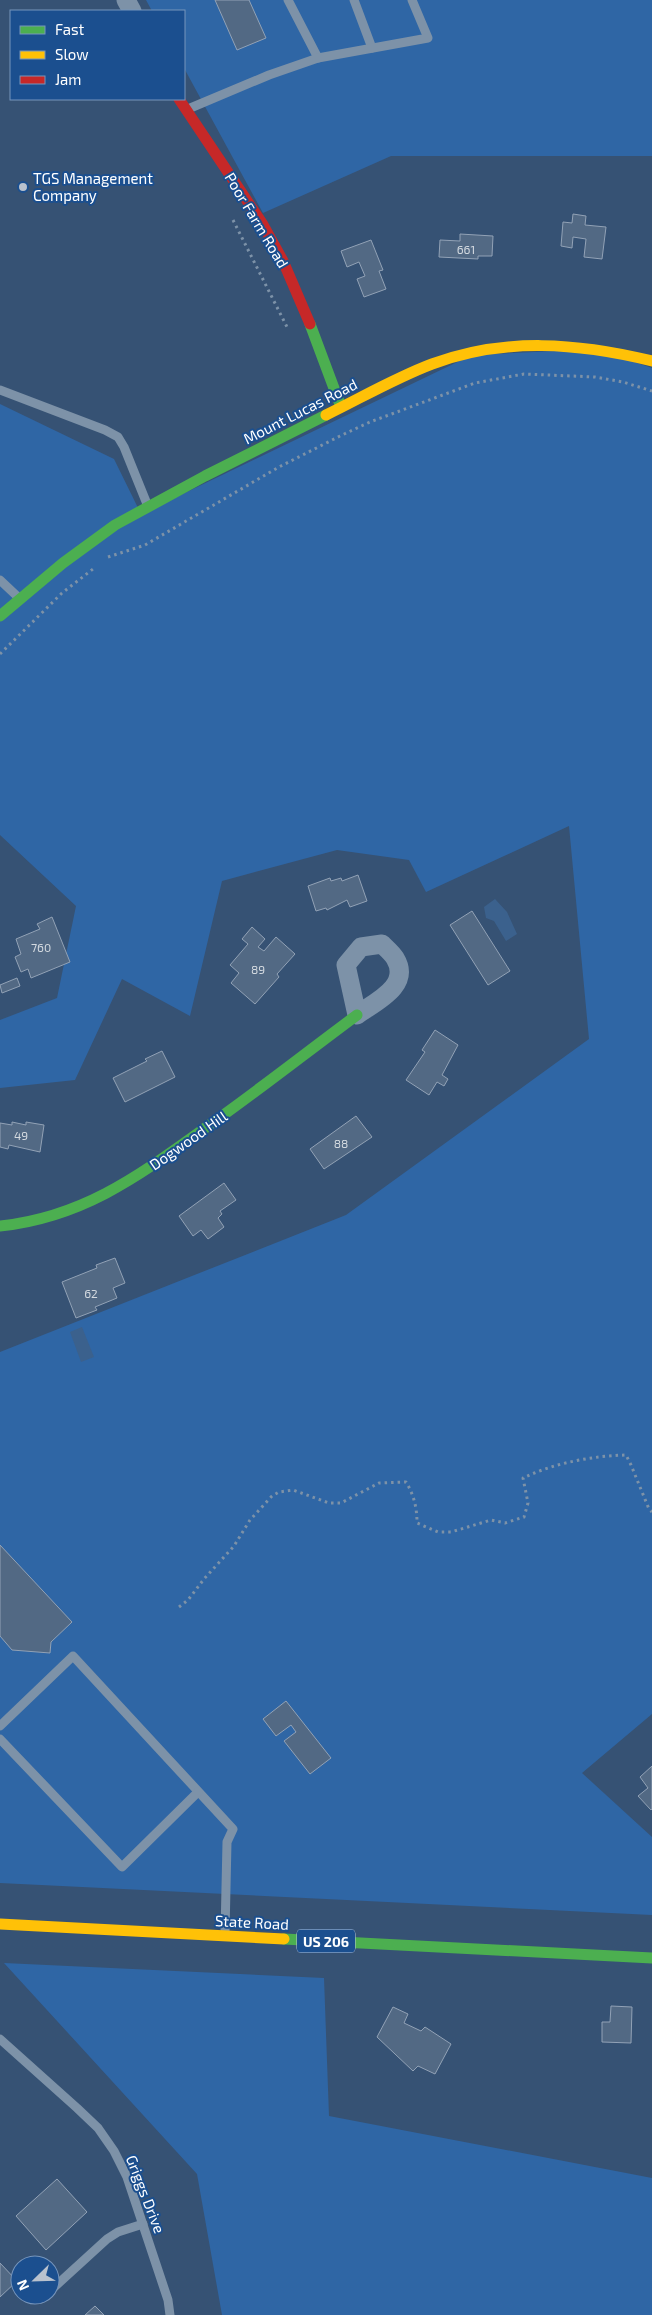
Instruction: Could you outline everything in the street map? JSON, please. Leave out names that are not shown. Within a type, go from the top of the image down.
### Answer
[{"type":"main road","name":"Poor Farm Road","points":[[180,100],[251,204],[274,242],[293,282],[341,407]]},
{"type":"main road","name":"Mount Lucas Road","points":[[0,616],[57,567],[103,533],[148,506],[428,364],[469,352],[541,344],[584,346],[620,352],[652,361]]},
{"type":"main road","name":"Dogwood Hill","points":[[0,1226],[39,1220],[72,1210],[103,1197],[132,1180],[262,1089],[288,1066],[357,1015]]},
{"type":"main road","name":"State Road","points":[[0,1924],[652,1958]]},
{"type":"lane","points":[[288,0],[318,58]]},
{"type":"lane","points":[[354,0],[372,48]]},
{"type":"lane","points":[[186,110],[269,75],[318,58],[428,38],[412,0]]},
{"type":"lane","points":[[0,390],[106,430],[118,437],[124,447],[148,506]]},
{"type":"lane","points":[[0,580],[20,599]]},
{"type":"lane","points":[[0,1726],[73,1656],[233,1829],[227,1842],[225,1936]]},
{"type":"lane","points":[[0,1739],[122,1867],[198,1792]]},
{"type":"lane","name":"Griggs Drive","points":[[2,2044],[98,2128],[114,2151],[127,2176],[168,2300],[170,2315]]},
{"type":"lane","points":[[60,2282],[113,2235],[143,2224]]},
{"type":"path","points":[[228,213],[289,331]]},
{"type":"path","points":[[0,654],[62,593],[108,557],[145,544],[278,467],[370,422],[475,383],[524,374],[595,377],[623,382],[652,391]]},
{"type":"path","points":[[179,1607],[188,1600],[234,1546],[250,1520],[272,1496],[279,1492],[293,1490],[329,1503],[340,1503],[379,1483],[388,1481],[406,1482],[412,1491],[417,1510],[417,1523],[438,1532],[451,1532],[491,1520],[505,1523],[524,1517],[528,1502],[523,1478],[533,1473],[591,1457],[626,1455],[652,1512]]},
{"type":"shaded area","points":[[146,0],[652,0],[652,156],[391,156],[263,213],[185,70],[185,10],[151,10]]},
{"type":"shaded area","points":[[596,349],[652,368],[652,1714],[582,1773],[652,1837],[652,1915],[0,1883],[0,1352],[346,1215],[589,1039],[569,826],[426,892],[409,860],[337,850],[222,881],[190,1016],[122,979],[75,1080],[0,1088],[0,1020],[57,998],[76,906],[0,835],[0,404],[114,459],[141,514],[472,355]]},
{"type":"shaded area","points":[[495,899],[507,912],[517,934],[506,941],[494,921],[486,918],[484,907]]},
{"type":"shaded area","points":[[82,1327],[94,1357],[81,1362],[70,1332]]},
{"type":"shaded area","points":[[4,1963],[324,1978],[329,2116],[652,2178],[652,2315],[222,2315],[197,2174]]},
{"type":"building","points":[[215,0],[249,0],[266,38],[237,50]]},
{"type":"building","points":[[573,214],[586,216],[585,225],[606,227],[602,259],[584,257],[586,239],[573,237],[572,248],[561,246],[563,222],[572,223]]},
{"type":"building","points":[[460,234],[493,236],[492,256],[478,256],[478,259],[439,257],[440,240],[460,241]]},
{"type":"building","points":[[371,240],[383,270],[379,271],[386,289],[364,297],[357,279],[365,276],[359,262],[347,267],[341,251]]},
{"type":"building","points":[[358,875],[367,901],[350,907],[347,900],[327,910],[326,908],[316,911],[308,886],[330,878],[331,881],[341,878],[342,881]]},
{"type":"building","points":[[472,911],[510,971],[488,985],[450,925]]},
{"type":"building","points":[[52,917],[70,962],[31,978],[28,969],[21,972],[15,957],[21,954],[16,939],[40,929],[37,924]]},
{"type":"building","points":[[252,927],[265,939],[258,947],[264,951],[276,937],[295,954],[277,974],[279,977],[255,1004],[231,983],[239,973],[230,965],[248,944],[242,939]]},
{"type":"building","points":[[17,978],[20,986],[2,993],[0,985]]},
{"type":"building","points":[[435,1030],[458,1045],[442,1075],[448,1079],[444,1086],[437,1082],[429,1095],[406,1080],[425,1052],[422,1050]]},
{"type":"building","points":[[162,1051],[175,1077],[125,1102],[113,1078],[147,1061],[145,1059]]},
{"type":"building","points":[[356,1116],[372,1137],[324,1169],[310,1149]]},
{"type":"building","points":[[12,1122],[26,1125],[26,1122],[44,1125],[40,1152],[9,1145],[8,1149],[0,1147],[0,1123],[12,1125]]},
{"type":"building","points":[[224,1183],[236,1200],[220,1211],[222,1214],[218,1218],[224,1227],[208,1239],[201,1230],[193,1236],[179,1216]]},
{"type":"building","points":[[115,1258],[125,1283],[113,1288],[117,1298],[95,1307],[97,1310],[76,1318],[62,1282],[97,1268],[96,1265]]},
{"type":"building","points":[[0,1545],[72,1622],[51,1642],[50,1653],[12,1650],[0,1636]]},
{"type":"building","points":[[286,1701],[331,1758],[310,1774],[284,1741],[296,1732],[291,1725],[276,1736],[263,1719]]},
{"type":"building","points":[[652,1766],[651,1810],[638,1796],[648,1788],[640,1777]]},
{"type":"building","points":[[611,2006],[632,2007],[631,2043],[602,2042],[602,2022],[610,2022]]},
{"type":"building","points":[[393,2007],[408,2014],[404,2023],[421,2031],[425,2027],[451,2044],[435,2074],[418,2066],[413,2071],[377,2037]]},
{"type":"building","points":[[57,2179],[87,2212],[46,2250],[16,2216]]},
{"type":"building","points":[[0,2263],[10,2274],[10,2288],[0,2297]]},
{"type":"building","points":[[95,2306],[104,2315],[85,2315]]},
{"type":"traffic: fast","points":[[310,324],[341,407]]},
{"type":"traffic: fast","points":[[0,616],[63,563],[115,525],[205,476],[326,415]]},
{"type":"traffic: fast","points":[[0,1226],[31,1221],[59,1213],[111,1191],[159,1161],[357,1015]]},
{"type":"traffic: fast","points":[[284,1939],[652,1958]]},
{"type":"traffic: slow","points":[[326,415],[391,382],[432,364],[459,355],[486,350],[514,346],[569,347],[597,350],[652,361]]},
{"type":"traffic: slow","points":[[0,1924],[284,1939]]},
{"type":"traffic: jam","points":[[180,100],[262,223],[283,261],[310,324]]},
{"type":"place","name":"TGS Management Company","points":[[23,187]]}]
